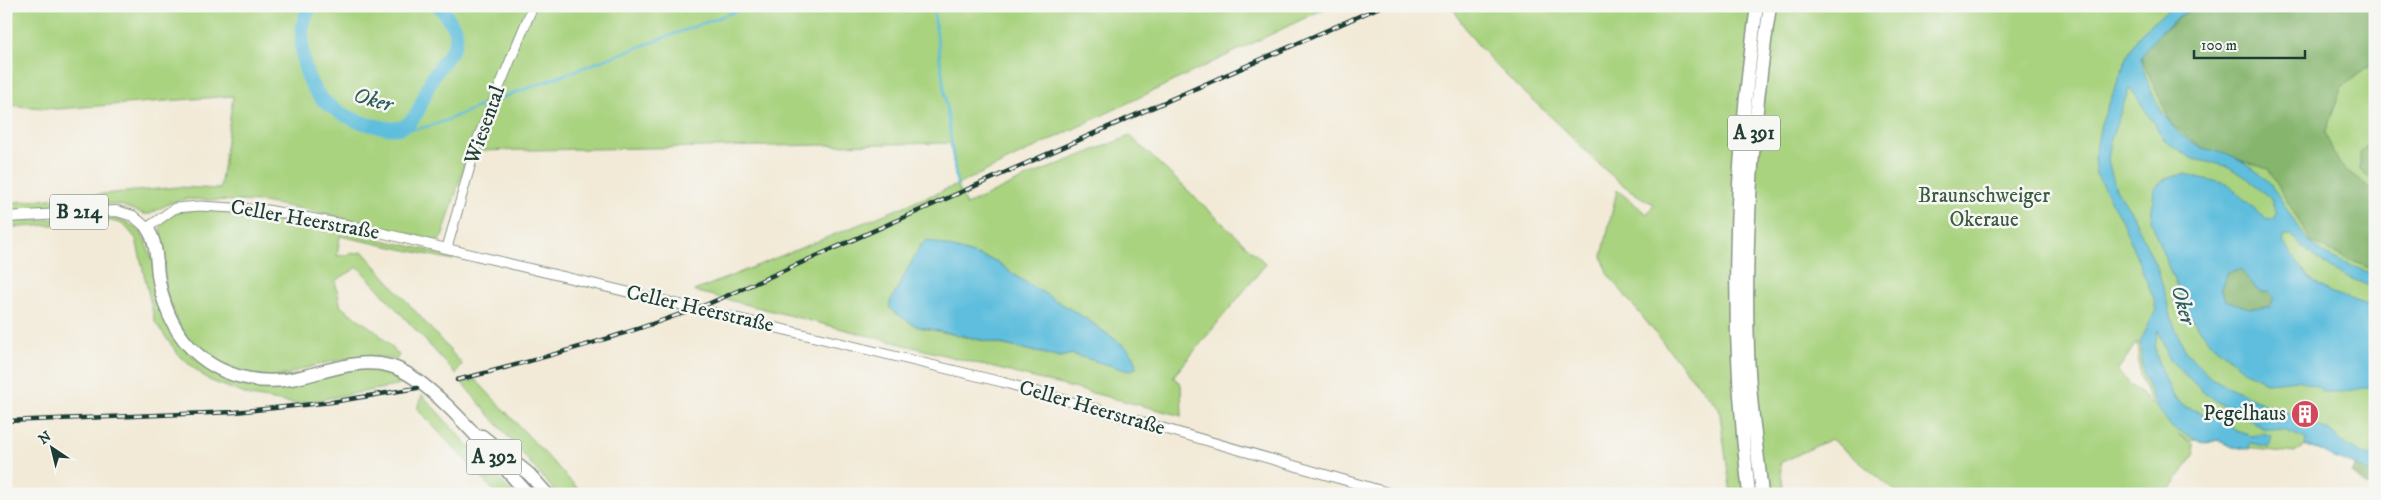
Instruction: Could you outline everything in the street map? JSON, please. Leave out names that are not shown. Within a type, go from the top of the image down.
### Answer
[{"type":"highway","name":"A 391","points":[[1749,494],[1740,409],[1740,159],[1747,80],[1757,6]]},
{"type":"highway","name":"A 391","points":[[1762,494],[1741,260],[1758,92],[1770,6]]},
{"type":"highway","points":[[147,228],[155,244],[160,286],[168,313],[189,345],[210,363],[236,376],[271,382],[300,378],[356,364],[373,363],[391,366],[405,372],[423,384],[460,420]]},
{"type":"highway","name":"A 392","points":[[460,420],[529,474],[547,494]]},
{"type":"highway","name":"A 392","points":[[460,420],[528,494]]},
{"type":"main road","name":"Wiesental","points":[[447,248],[478,138],[533,6]]},
{"type":"main road","name":"Celler Heerstraße","points":[[147,228],[175,208],[220,206],[267,210],[312,218],[447,248],[1011,385],[1393,494]]},
{"type":"main road","name":"B 214","points":[[6,217],[116,211],[133,216],[147,228]]},
{"type":"green space","points":[[6,6],[1330,6],[957,185],[950,143],[469,151],[443,234],[439,241],[308,210],[262,202],[185,199],[170,203],[150,214],[144,214],[120,205],[105,204],[6,212],[6,203],[178,187],[220,189],[233,96],[57,109],[6,105]]},
{"type":"green space","name":"Braunschweiger Okeraue","points":[[1452,6],[2375,6],[2375,476],[2312,447],[2300,449],[2295,453],[2233,447],[2218,440],[2207,443],[2197,440],[2192,441],[2178,435],[2193,444],[2194,455],[2167,494],[1899,494],[1831,439],[1780,463],[1784,494],[1731,494],[1719,408],[1687,372],[1607,273],[1602,256],[1617,190],[1647,214],[1654,204],[1629,189],[1606,171],[1488,57]],"holes":[[[2137,342],[2140,376],[2152,405],[2117,371]]]},
{"type":"green space","points":[[2199,6],[2375,6],[2375,61],[2341,88],[2325,134],[2340,165],[2375,192],[2375,271],[2312,243],[2268,169],[2203,148],[2171,124],[2138,50],[2187,12]]},
{"type":"green space","points":[[1130,136],[1266,264],[1173,377],[1181,384],[1182,416],[694,291],[957,185],[966,205],[1029,176]],"holes":[[[927,240],[996,261],[1020,279],[1085,318],[1127,348],[1129,370],[1071,354],[1061,357],[927,329],[916,326],[894,312]]]},
{"type":"green space","points":[[2375,136],[2375,182],[2360,169],[2360,153]]},
{"type":"green space","points":[[199,209],[282,218],[454,256],[453,260],[340,236],[337,256],[363,252],[462,364],[456,374],[358,267],[335,281],[341,307],[377,332],[399,355],[396,360],[374,357],[342,359],[266,378],[239,372],[210,357],[187,337],[179,327],[174,316],[167,294],[160,236],[162,225],[169,217],[188,210]]},
{"type":"green space","points":[[107,216],[125,221],[141,232],[192,356],[215,374],[238,381],[363,368],[390,371],[406,380],[395,386],[297,404],[250,396],[209,380],[180,357],[155,322],[136,239],[120,223],[111,221],[6,228],[6,222]]},
{"type":"green space","points":[[2240,269],[2260,293],[2269,292],[2275,298],[2270,307],[2249,308],[2225,300],[2221,287],[2228,272]]},
{"type":"green space","points":[[476,380],[582,494],[557,494],[462,383]]},
{"type":"green space","points":[[422,395],[513,494],[497,494],[417,409]]},
{"type":"green space","points":[[2356,464],[2375,476],[2375,493],[2351,473]]},
{"type":"water","points":[[2172,6],[2196,6],[2165,28],[2141,57],[2148,84],[2161,110],[2179,133],[2191,142],[2205,149],[2235,157],[2261,175],[2276,192],[2301,231],[2316,248],[2337,260],[2375,275],[2375,288],[2330,268],[2312,255],[2292,236],[2285,236],[2283,242],[2309,278],[2330,292],[2375,308],[2375,386],[2342,392],[2322,392],[2319,387],[2298,380],[2268,383],[2246,372],[2209,341],[2187,312],[2151,220],[2154,189],[2165,179],[2184,174],[2227,184],[2267,220],[2275,218],[2277,213],[2270,198],[2247,178],[2227,166],[2193,159],[2165,141],[2135,94],[2129,89],[2111,139],[2108,161],[2116,189],[2133,215],[2159,273],[2173,323],[2186,352],[2211,378],[2276,410],[2289,413],[2313,427],[2314,424],[2329,431],[2348,447],[2375,458],[2375,476],[2319,450],[2305,446],[2306,439],[2286,431],[2263,428],[2222,405],[2199,388],[2169,359],[2158,330],[2155,347],[2159,366],[2174,397],[2186,407],[2230,423],[2236,431],[2252,436],[2263,433],[2272,436],[2269,447],[2250,443],[2249,449],[2233,447],[2218,440],[2203,443],[2172,428],[2156,406],[2143,374],[2140,342],[2156,310],[2154,299],[2121,219],[2096,174],[2094,159],[2101,124],[2130,50],[2141,33]],"holes":[[[2240,269],[2260,293],[2269,292],[2274,298],[2270,307],[2249,308],[2225,300],[2221,287],[2228,272]]]},
{"type":"water","points":[[927,240],[996,261],[1020,279],[1085,318],[1127,348],[1134,356],[1136,368],[1129,371],[1071,354],[1061,357],[916,326],[894,312],[890,308],[890,302],[920,246]]},
{"type":"waterway","name":"Oker","points":[[310,6],[303,28],[302,53],[304,65],[313,88],[320,97],[346,116],[369,125],[392,128],[406,125],[416,115],[434,75],[449,55],[455,43],[455,29],[439,6]]},
{"type":"waterway","points":[[501,98],[750,6]]},
{"type":"waterway","points":[[933,6],[957,185]]},
{"type":"waterway","points":[[396,129],[408,130],[431,126],[487,103]]},
{"type":"railway","points":[[457,380],[584,346],[708,304],[1382,6]]},
{"type":"railway","points":[[6,421],[235,412],[332,402],[417,388]]},
{"type":"place","name":"Pegelhaus","points":[[2305,414]]}]
